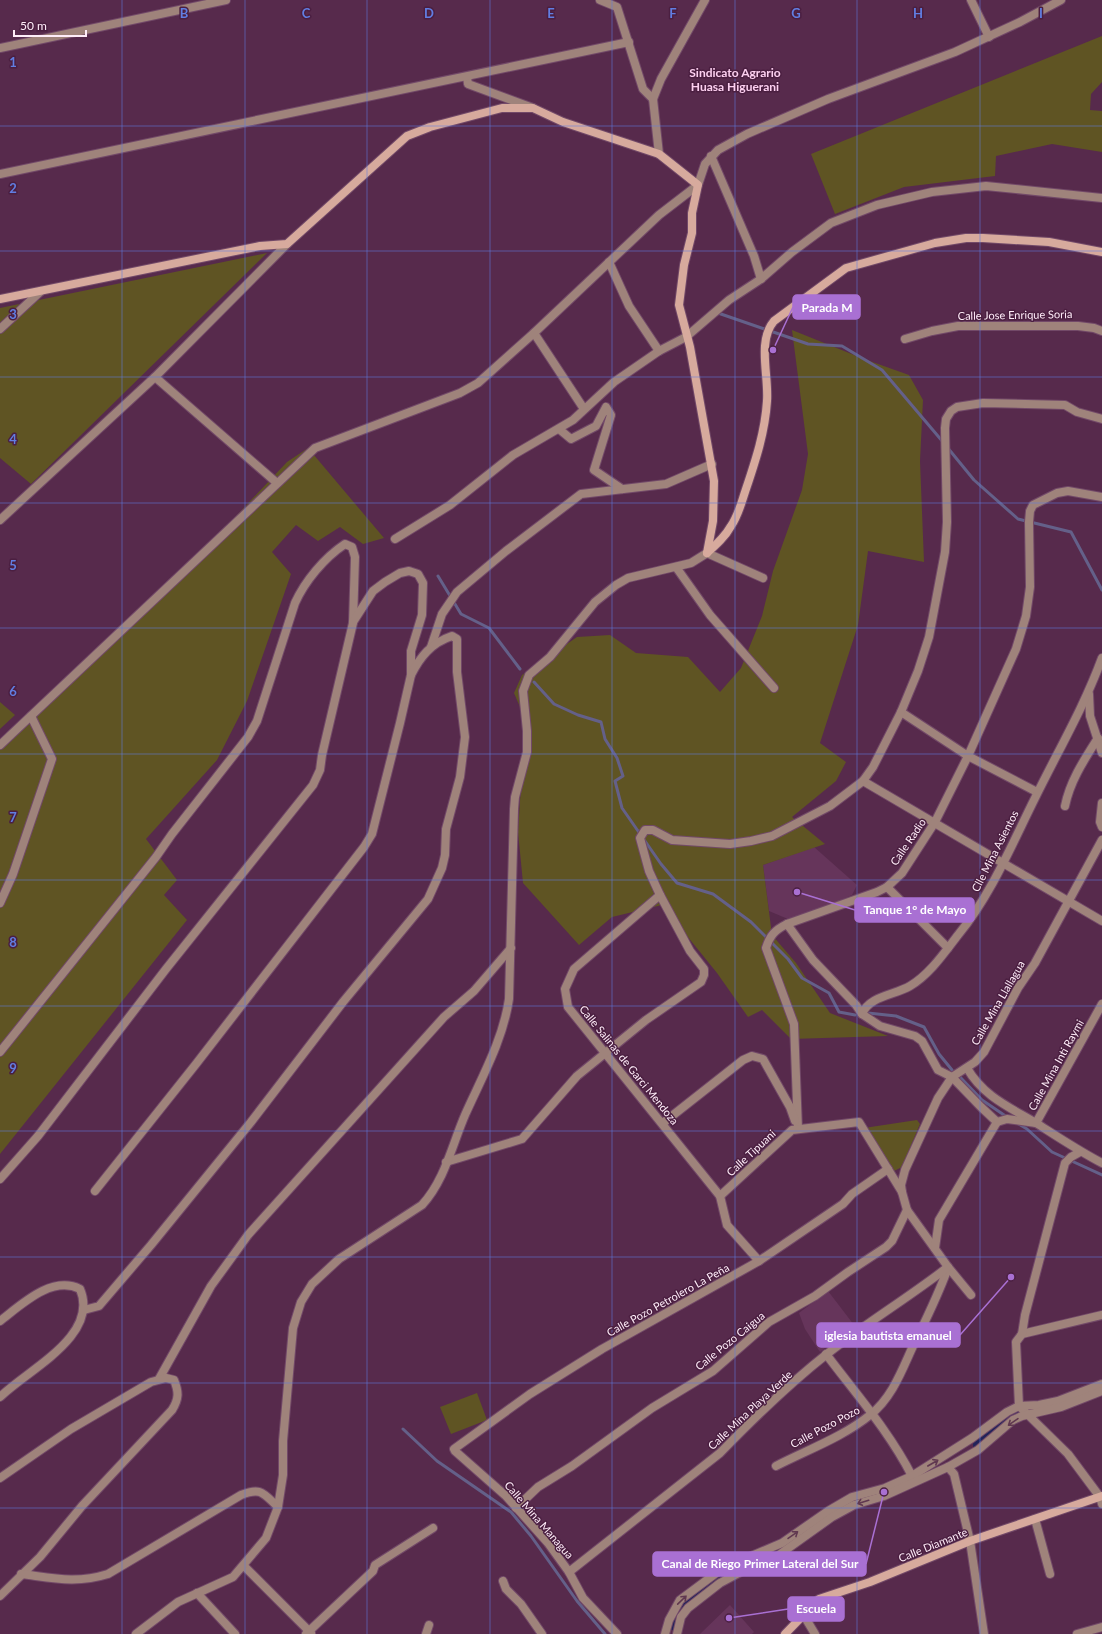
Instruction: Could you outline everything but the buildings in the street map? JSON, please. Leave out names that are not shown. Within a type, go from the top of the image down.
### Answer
[{"type":"street","points":[[0,48],[226,0]]},
{"type":"street","points":[[600,0],[617,7],[643,89],[653,99]]},
{"type":"street","points":[[659,154],[653,99],[661,80],[705,0]]},
{"type":"street","points":[[971,0],[989,37]]},
{"type":"street","points":[[706,553],[714,508],[712,464],[690,347],[686,337],[679,305],[684,265],[692,233],[692,213],[698,185],[705,164],[711,156],[729,143],[828,99],[934,61],[989,37],[1061,0]]},
{"type":"street","points":[[0,174],[628,42]]},
{"type":"street","points":[[467,77],[468,84],[533,108],[563,122],[659,154],[698,185]]},
{"type":"street","points":[[0,520],[155,377],[287,244],[407,136],[436,125],[502,108],[533,108]]},
{"type":"street","points":[[711,156],[754,256],[761,279]]},
{"type":"street","points":[[0,745],[315,448],[460,393],[478,383],[534,333],[659,215],[698,185]]},
{"type":"street","points":[[394,538],[450,505],[513,455],[573,420],[614,382],[659,351],[686,337],[729,300],[761,279],[792,252],[831,223],[877,205],[932,192],[986,186],[1102,198]]},
{"type":"street","points":[[136,1634],[178,1602],[233,1577],[244,1566],[266,1538],[278,1507],[283,1475],[283,1441],[293,1328],[300,1302],[312,1284],[339,1259],[422,1205],[430,1196],[446,1162],[465,1115],[481,1084],[506,1018],[509,999],[511,948],[514,809],[527,743],[523,691],[525,683],[529,675],[550,657],[595,602],[616,585],[628,578],[691,563],[706,553],[725,536],[732,525],[756,458],[762,436],[768,400],[766,350],[767,333],[774,321],[846,268],[935,243],[966,238],[983,238],[1049,242],[1102,252]]},
{"type":"street","points":[[0,299],[260,246],[287,244]]},
{"type":"street","points":[[609,262],[629,306],[659,351]]},
{"type":"street","points":[[0,329],[40,291]]},
{"type":"street","name":"Calle Jose Enrique Soria","points":[[904,339],[932,331],[958,326],[1078,326],[1094,328],[1102,331]]},
{"type":"street","points":[[534,333],[584,410]]},
{"type":"street","points":[[155,377],[277,483]]},
{"type":"street","points":[[446,1162],[522,1139],[577,1076],[646,1020],[701,982],[704,975],[704,969],[690,952],[649,871],[640,838],[645,830],[653,830],[672,840],[730,844],[751,841],[772,836],[830,806],[863,781],[872,767],[900,712],[918,671],[929,638],[944,558],[947,522],[946,419],[951,411],[957,407],[971,404],[1065,404],[1077,412],[1102,419]]},
{"type":"street","points":[[559,429],[572,439],[596,426],[606,407],[611,415],[594,470],[622,489]]},
{"type":"street","points":[[431,647],[442,614],[457,592],[506,551],[581,494],[666,484],[712,464]]},
{"type":"street","name":"Calle Radio","points":[[798,1129],[794,1024],[766,948],[769,938],[776,930],[787,924],[888,887],[902,873],[935,822],[968,756],[1016,649],[1026,616],[1030,587],[1028,522],[1033,504],[1057,493],[1068,491],[1102,497]]},
{"type":"street","points":[[0,1052],[156,857],[172,834],[248,738],[257,721],[295,603],[302,589],[336,550],[345,544],[352,547],[355,557],[353,623],[322,755],[320,770],[313,785],[166,970],[38,1136],[0,1179]]},
{"type":"street","points":[[706,553],[763,578]]},
{"type":"street","points":[[676,567],[710,615],[774,688]]},
{"type":"street","points":[[95,1191],[196,1064],[364,847],[372,834],[377,819],[410,675],[411,651],[422,615],[423,582],[418,574],[409,571],[400,573],[373,590],[353,623]]},
{"type":"street","points":[[84,1310],[99,1306],[151,1245],[251,1122],[343,1002],[428,899],[442,868],[445,855],[446,829],[460,777],[465,738],[457,672],[457,639],[452,636],[431,647],[420,657],[410,675]]},
{"type":"street","name":"Clle Mina Asientos","points":[[862,1014],[865,1008],[871,1003],[902,990],[917,981],[948,948],[977,909],[1089,693],[1102,658]]},
{"type":"street","points":[[1089,693],[1090,716],[1102,754]]},
{"type":"street","points":[[900,712],[968,756],[1037,792]]},
{"type":"street","points":[[0,903],[13,874],[52,759],[31,716]]},
{"type":"street","points":[[1065,806],[1067,795],[1077,772],[1098,738]]},
{"type":"street","points":[[863,781],[1102,921]]},
{"type":"street","points":[[1102,804],[1100,822],[1102,827]]},
{"type":"street","name":"Calle Mina Llallagua","points":[[902,1192],[901,1184],[905,1170],[938,1098],[952,1077],[976,1062],[984,1052],[1018,988],[1035,963],[1067,901],[1102,840]]},
{"type":"street","points":[[888,887],[948,948]]},
{"type":"street","name":"Calle Salinas de Garci Mendoza","points":[[660,895],[574,969],[565,989],[568,1007],[663,1123],[720,1196],[727,1225],[759,1261]]},
{"type":"street","points":[[787,924],[813,960],[856,1005],[862,1014],[880,1026],[915,1036],[922,1041],[938,1070],[952,1077],[998,1122],[939,1220],[934,1248]]},
{"type":"street","points":[[158,1379],[212,1286],[248,1235],[444,1017],[474,991],[511,948]]},
{"type":"street","name":"Calle Mina Inti Raymi","points":[[998,1122],[1007,1119],[1036,1123],[1102,1004]]},
{"type":"street","points":[[663,1123],[743,1060],[752,1056],[764,1059],[790,1106],[798,1129],[859,1122],[902,1192],[907,1210],[971,1296]]},
{"type":"street","points":[[967,1068],[974,1081],[983,1090],[1002,1104],[1036,1123],[1080,1152],[1102,1163]]},
{"type":"street","name":"Calle Tipuani","points":[[720,1196],[786,1135],[792,1130],[798,1129]]},
{"type":"street","points":[[1080,1152],[1071,1157],[1065,1163],[1025,1315],[1022,1334],[1016,1342],[1019,1406],[1068,1454],[1101,1499]]},
{"type":"street","name":"Calle Pozo Petrolero La Peña","points":[[455,1446],[473,1436],[530,1394],[572,1368],[759,1261],[843,1204],[852,1194],[888,1168]]},
{"type":"street","name":"Calle Pozo Caigua","points":[[516,1508],[538,1487],[572,1466],[652,1408],[682,1392],[713,1371],[769,1322],[815,1296],[886,1247],[892,1241],[907,1210]]},
{"type":"street","name":"Calle Mina Playa Verde","points":[[569,1572],[720,1453],[826,1354],[877,1316],[913,1294],[948,1267]]},
{"type":"street","name":"Calle Pozo Pozo","points":[[776,1466],[845,1432],[872,1414],[894,1387],[938,1294],[948,1267]]},
{"type":"street","points":[[0,1321],[31,1298],[46,1290],[71,1285],[80,1290],[84,1297],[84,1310],[76,1330],[63,1345],[0,1397]]},
{"type":"street","points":[[1022,1334],[1102,1315]]},
{"type":"street","points":[[826,1354],[901,1454],[912,1476]]},
{"type":"street","points":[[0,1478],[71,1429],[158,1379],[166,1378],[174,1380],[177,1388],[177,1402],[172,1410],[82,1506],[40,1557],[0,1596]]},
{"type":"street","points":[[665,1634],[669,1620],[680,1600],[723,1568],[782,1543],[828,1511],[852,1497],[885,1488],[912,1476],[966,1442],[1007,1412],[1019,1406],[1039,1405],[1058,1401],[1102,1384]]},
{"type":"street","points":[[677,1634],[681,1617],[688,1608],[720,1583],[748,1568],[776,1557],[832,1517],[854,1505],[884,1496],[948,1467],[989,1442],[1013,1420],[1027,1414],[1061,1408],[1102,1391]]},
{"type":"street","name":"Calle Mina Managua","points":[[455,1446],[455,1451],[506,1496],[548,1543],[569,1572],[583,1598],[617,1634]]},
{"type":"street","points":[[948,1467],[954,1474],[970,1541],[984,1634]]},
{"type":"street","points":[[21,1574],[75,1581],[92,1579],[108,1574],[241,1495],[253,1490],[261,1491],[278,1507]]},
{"type":"street","name":"Calle Diamante","points":[[785,1634],[819,1599],[870,1582],[970,1541],[1034,1519],[1101,1499]]},
{"type":"street","points":[[1034,1519],[1050,1574]]},
{"type":"street","points":[[244,1566],[309,1633],[372,1571],[375,1564],[433,1528]]},
{"type":"street","points":[[503,1581],[506,1589],[521,1604],[542,1634]]},
{"type":"street","points":[[197,1593],[236,1634]]},
{"type":"street","points":[[804,1614],[815,1634]]},
{"type":"street","points":[[426,1634],[429,1625]]},
{"type":"street","points":[[1077,1634],[1102,1627]]},
{"type":"shaded area","points":[[1102,36],[1102,82],[1091,94],[1090,110],[1102,111],[1102,152],[1052,144],[996,156],[995,176],[904,187],[835,214],[811,154]]},
{"type":"shaded area","points":[[267,253],[31,484],[0,458],[0,308]]},
{"type":"shaded area","points":[[792,330],[864,359],[909,375],[923,400],[920,461],[924,562],[868,551],[858,625],[820,743],[846,762],[836,781],[792,817],[825,844],[763,865],[772,935],[796,963],[830,1013],[888,1036],[791,1039],[762,1010],[748,1017],[717,973],[662,905],[612,917],[579,945],[523,883],[518,832],[522,770],[529,728],[514,693],[522,675],[577,637],[610,635],[636,653],[688,657],[720,692],[741,668],[762,616],[773,571],[802,490],[808,454]]},
{"type":"shaded area","points":[[308,448],[384,538],[363,544],[340,527],[318,541],[296,525],[272,552],[291,574],[247,701],[217,760],[146,839],[177,880],[164,895],[187,920],[0,1154],[0,746],[153,604],[287,462]]},
{"type":"shaded area","points":[[0,702],[15,715],[0,729]]},
{"type":"shaded area","points":[[814,847],[857,885],[852,895],[837,902],[788,919],[769,911],[763,865]]},
{"type":"shaded area","points":[[917,1120],[920,1124],[902,1167],[892,1172],[864,1128]]},
{"type":"shaded area","points":[[828,1291],[854,1325],[820,1352],[805,1329],[799,1313]]},
{"type":"shaded area","points":[[477,1393],[487,1420],[451,1434],[440,1407]]},
{"type":"shaded area","points":[[730,1605],[754,1632],[752,1634],[700,1634]]},
{"type":"waterway","points":[[718,313],[808,344],[842,346],[882,370],[943,442]]},
{"type":"waterway","points":[[947,447],[974,480],[1018,519],[1071,532],[1102,590]]},
{"type":"waterway","points":[[438,576],[461,614],[489,628],[520,669]]},
{"type":"waterway","points":[[534,682],[554,704],[578,715],[601,722],[605,739],[617,758],[623,776],[615,781],[622,808],[661,864],[677,883],[713,894],[751,922],[788,959],[802,978],[829,993],[839,1012],[855,1015]]},
{"type":"waterway","points":[[868,1013],[896,1016],[924,1027],[939,1054],[952,1070]]},
{"type":"waterway","points":[[960,1077],[982,1100],[1007,1117]]},
{"type":"waterway","points":[[1017,1123],[1027,1129],[1052,1152],[1102,1175]]},
{"type":"waterway","points":[[978,1445],[1010,1415],[1031,1409]]},
{"type":"waterway","points":[[403,1429],[437,1461],[511,1512],[531,1536],[577,1601],[605,1634]]},
{"type":"waterway","points":[[675,1626],[678,1615],[683,1606],[728,1572],[777,1551],[791,1542]]},
{"type":"place","name":"Parada M","points":[[773,350]]},
{"type":"place","name":"Tanque 1° de Mayo","points":[[797,892]]},
{"type":"place","name":"iglesia bautista emanuel","points":[[1011,1277]]},
{"type":"place","name":"Canal de Riego Primer Lateral del Sur","points":[[884,1492]]},
{"type":"place","name":"Escuela","points":[[729,1618]]},
{"type":"district","name":"Sindicato Agrario Huasa Higuerani","points":[[735,80]]}]
